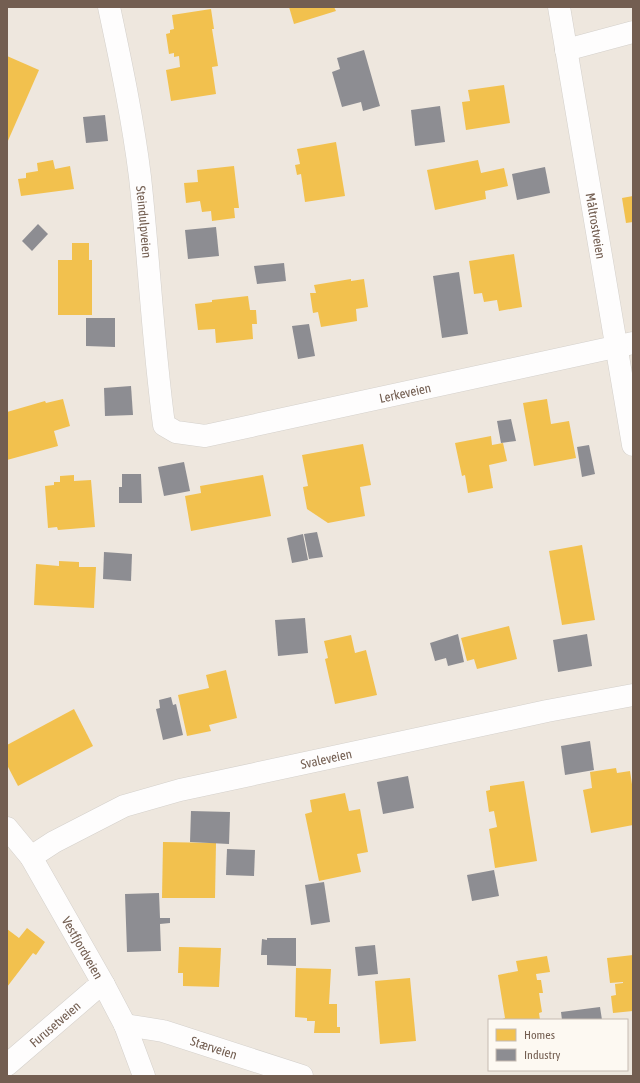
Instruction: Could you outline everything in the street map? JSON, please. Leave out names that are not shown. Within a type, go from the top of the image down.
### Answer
[{"type":"street","name":"Steindulpveien","points":[[109,7],[125,84],[140,177],[157,374],[164,425],[176,432]]},
{"type":"street","name":"Måltrostveien","points":[[559,7],[566,50],[625,344],[633,444]]},
{"type":"street","points":[[566,50],[633,32]]},
{"type":"street","name":"Lerkeveien","points":[[176,432],[205,436],[625,344]]},
{"type":"street","name":"Svaleveien","points":[[31,857],[54,842],[124,806],[180,790],[539,713],[633,695]]},
{"type":"street","name":"Vestfjordveien","points":[[7,828],[31,857],[104,985],[124,1025],[144,1076]]},
{"type":"street","name":"Furusetveien","points":[[7,1065],[93,991],[104,985]]},
{"type":"street","name":"Stærveien","points":[[124,1025],[163,1031],[302,1076]]},
{"type":"shaded area","points":[[7,7],[633,7],[633,1076],[7,1076]]},
{"type":"building: Homes","points":[[289,7],[334,7],[336,11],[294,24]]},
{"type":"building: Homes","points":[[211,9],[214,29],[212,29],[218,66],[212,67],[216,94],[171,101],[166,70],[180,67],[179,56],[174,57],[174,53],[169,54],[166,34],[170,33],[170,30],[174,29],[172,15]]},
{"type":"building: Homes","points":[[7,56],[39,70],[7,143]]},
{"type":"building: Homes","points":[[504,85],[510,123],[466,130],[462,102],[470,101],[468,90]]},
{"type":"building: Homes","points":[[336,142],[345,196],[305,202],[301,174],[297,175],[295,165],[300,164],[297,149]]},
{"type":"building: Homes","points":[[53,160],[55,169],[70,166],[74,189],[21,196],[18,179],[26,178],[26,173],[38,171],[37,163]]},
{"type":"building: Homes","points":[[478,160],[481,173],[504,168],[508,186],[485,191],[486,199],[435,210],[427,170]]},
{"type":"building: Homes","points":[[234,166],[239,208],[234,208],[235,218],[212,221],[211,211],[202,212],[200,201],[186,203],[184,183],[198,182],[197,170]]},
{"type":"building: Homes","points":[[633,196],[633,222],[626,223],[622,198]]},
{"type":"building: Homes","points":[[72,243],[89,243],[89,260],[92,260],[92,315],[58,315],[58,260],[72,260]]},
{"type":"building: Homes","points":[[514,254],[522,307],[499,311],[497,300],[484,302],[482,293],[474,294],[469,261]]},
{"type":"building: Homes","points":[[351,279],[351,281],[364,279],[368,307],[356,309],[357,321],[321,327],[318,312],[313,313],[310,293],[316,293],[314,285]]},
{"type":"building: Homes","points":[[248,296],[250,310],[256,310],[257,324],[252,324],[253,339],[216,343],[215,329],[198,330],[195,304],[212,302],[212,300]]},
{"type":"building: Homes","points":[[63,399],[70,426],[54,431],[58,446],[7,460],[7,412],[45,401],[46,403]]},
{"type":"building: Homes","points":[[547,399],[551,424],[569,421],[576,458],[534,466],[523,403]]},
{"type":"building: Homes","points":[[491,436],[492,445],[503,443],[507,461],[489,465],[493,488],[468,493],[465,475],[462,476],[455,443]]},
{"type":"building: Homes","points":[[363,444],[371,485],[360,487],[365,516],[328,523],[307,509],[303,487],[308,486],[302,455]]},
{"type":"building: Homes","points":[[74,475],[74,481],[91,480],[95,527],[58,530],[57,527],[48,528],[45,486],[54,485],[54,482],[60,482],[60,476]]},
{"type":"building: Homes","points":[[263,475],[271,516],[191,531],[185,496],[201,493],[200,486]]},
{"type":"building: Homes","points":[[582,545],[595,620],[562,625],[549,551]]},
{"type":"building: Homes","points":[[59,561],[79,562],[79,567],[96,567],[94,608],[34,605],[36,564],[59,566]]},
{"type":"building: Homes","points":[[509,626],[517,659],[477,669],[474,659],[467,661],[461,638]]},
{"type":"building: Homes","points":[[351,635],[355,653],[366,650],[377,695],[335,704],[325,659],[328,658],[324,641]]},
{"type":"building: Homes","points":[[226,670],[237,718],[209,725],[211,731],[187,736],[178,695],[209,688],[206,675]]},
{"type":"building: Homes","points":[[74,709],[93,746],[18,786],[7,765],[7,745]]},
{"type":"building: Homes","points":[[616,768],[617,773],[630,771],[633,791],[633,825],[591,833],[583,790],[592,788],[590,772]]},
{"type":"building: Homes","points":[[524,781],[537,861],[495,868],[489,829],[497,827],[494,811],[489,812],[486,791],[490,790],[490,786]]},
{"type":"building: Homes","points":[[345,793],[349,811],[360,809],[368,852],[357,854],[361,872],[319,881],[305,814],[312,812],[310,800]]},
{"type":"building: Homes","points":[[163,842],[216,843],[215,898],[162,898]]},
{"type":"building: Homes","points":[[27,928],[45,942],[36,955],[33,953],[7,987],[7,929],[19,938]]},
{"type":"building: Homes","points":[[179,947],[221,948],[219,987],[183,986],[183,973],[178,973]]},
{"type":"building: Homes","points":[[633,955],[633,1011],[613,1013],[611,996],[616,995],[615,984],[623,982],[610,983],[607,958]]},
{"type":"building: Homes","points":[[547,956],[550,972],[536,974],[537,980],[541,980],[543,993],[539,993],[542,1012],[539,1013],[540,1019],[502,1019],[505,1018],[498,975],[518,971],[516,961]]},
{"type":"building: Homes","points":[[296,968],[331,969],[329,1004],[337,1004],[337,1027],[340,1027],[340,1033],[314,1033],[315,1021],[307,1021],[307,1018],[295,1017]]},
{"type":"building: Homes","points":[[410,978],[416,1041],[380,1044],[375,981]]},
{"type":"building: Industry","points":[[364,50],[380,106],[363,111],[361,102],[342,107],[332,72],[340,69],[337,58]]},
{"type":"building: Industry","points":[[440,106],[445,142],[415,146],[411,110]]},
{"type":"building: Industry","points":[[105,115],[108,141],[86,143],[83,117]]},
{"type":"building: Industry","points":[[545,167],[550,193],[517,200],[512,174]]},
{"type":"building: Industry","points":[[38,224],[48,234],[32,251],[22,241]]},
{"type":"building: Industry","points":[[216,227],[219,256],[188,259],[185,230]]},
{"type":"building: Industry","points":[[284,263],[286,281],[257,284],[254,266]]},
{"type":"building: Industry","points":[[459,272],[468,334],[442,338],[433,276]]},
{"type":"building: Industry","points":[[86,318],[115,318],[115,347],[86,346]]},
{"type":"building: Industry","points":[[309,324],[315,356],[298,359],[292,326]]},
{"type":"building: Industry","points":[[131,386],[133,415],[105,416],[104,388]]},
{"type":"building: Industry","points":[[511,419],[516,441],[501,443],[497,421]]},
{"type":"building: Industry","points":[[589,445],[595,474],[582,477],[577,447]]},
{"type":"building: Industry","points":[[184,462],[190,491],[164,496],[158,467]]},
{"type":"building: Industry","points":[[122,474],[141,474],[142,503],[119,503],[119,487],[122,487]]},
{"type":"building: Industry","points":[[317,532],[323,557],[309,559],[304,534]]},
{"type":"building: Industry","points":[[303,534],[308,560],[292,563],[287,538]]},
{"type":"building: Industry","points":[[104,552],[132,554],[131,581],[103,579]]},
{"type":"building: Industry","points":[[305,618],[308,653],[278,656],[275,620]]},
{"type":"building: Industry","points":[[458,634],[464,662],[448,666],[446,658],[435,661],[430,643]]},
{"type":"building: Industry","points":[[587,634],[592,666],[558,672],[553,640]]},
{"type":"building: Industry","points":[[171,697],[173,705],[176,704],[183,735],[163,740],[156,709],[160,708],[159,700]]},
{"type":"building: Industry","points":[[590,741],[594,770],[565,775],[561,746]]},
{"type":"building: Industry","points":[[408,776],[414,808],[383,814],[377,782]]},
{"type":"building: Industry","points":[[191,811],[230,812],[229,844],[190,842]]},
{"type":"building: Industry","points":[[227,849],[255,850],[254,876],[226,875]]},
{"type":"building: Industry","points":[[494,870],[499,896],[472,901],[467,875]]},
{"type":"building: Industry","points":[[324,882],[330,922],[311,925],[305,885]]},
{"type":"building: Industry","points":[[159,893],[160,918],[170,918],[170,923],[160,924],[161,951],[127,952],[125,894]]},
{"type":"building: Industry","points":[[267,938],[296,938],[296,966],[267,965],[267,955],[261,955],[262,939],[267,940]]},
{"type":"building: Industry","points":[[375,945],[378,974],[358,976],[355,947]]},
{"type":"building: Industry","points":[[600,1007],[602,1019],[562,1019],[561,1012]]}]
